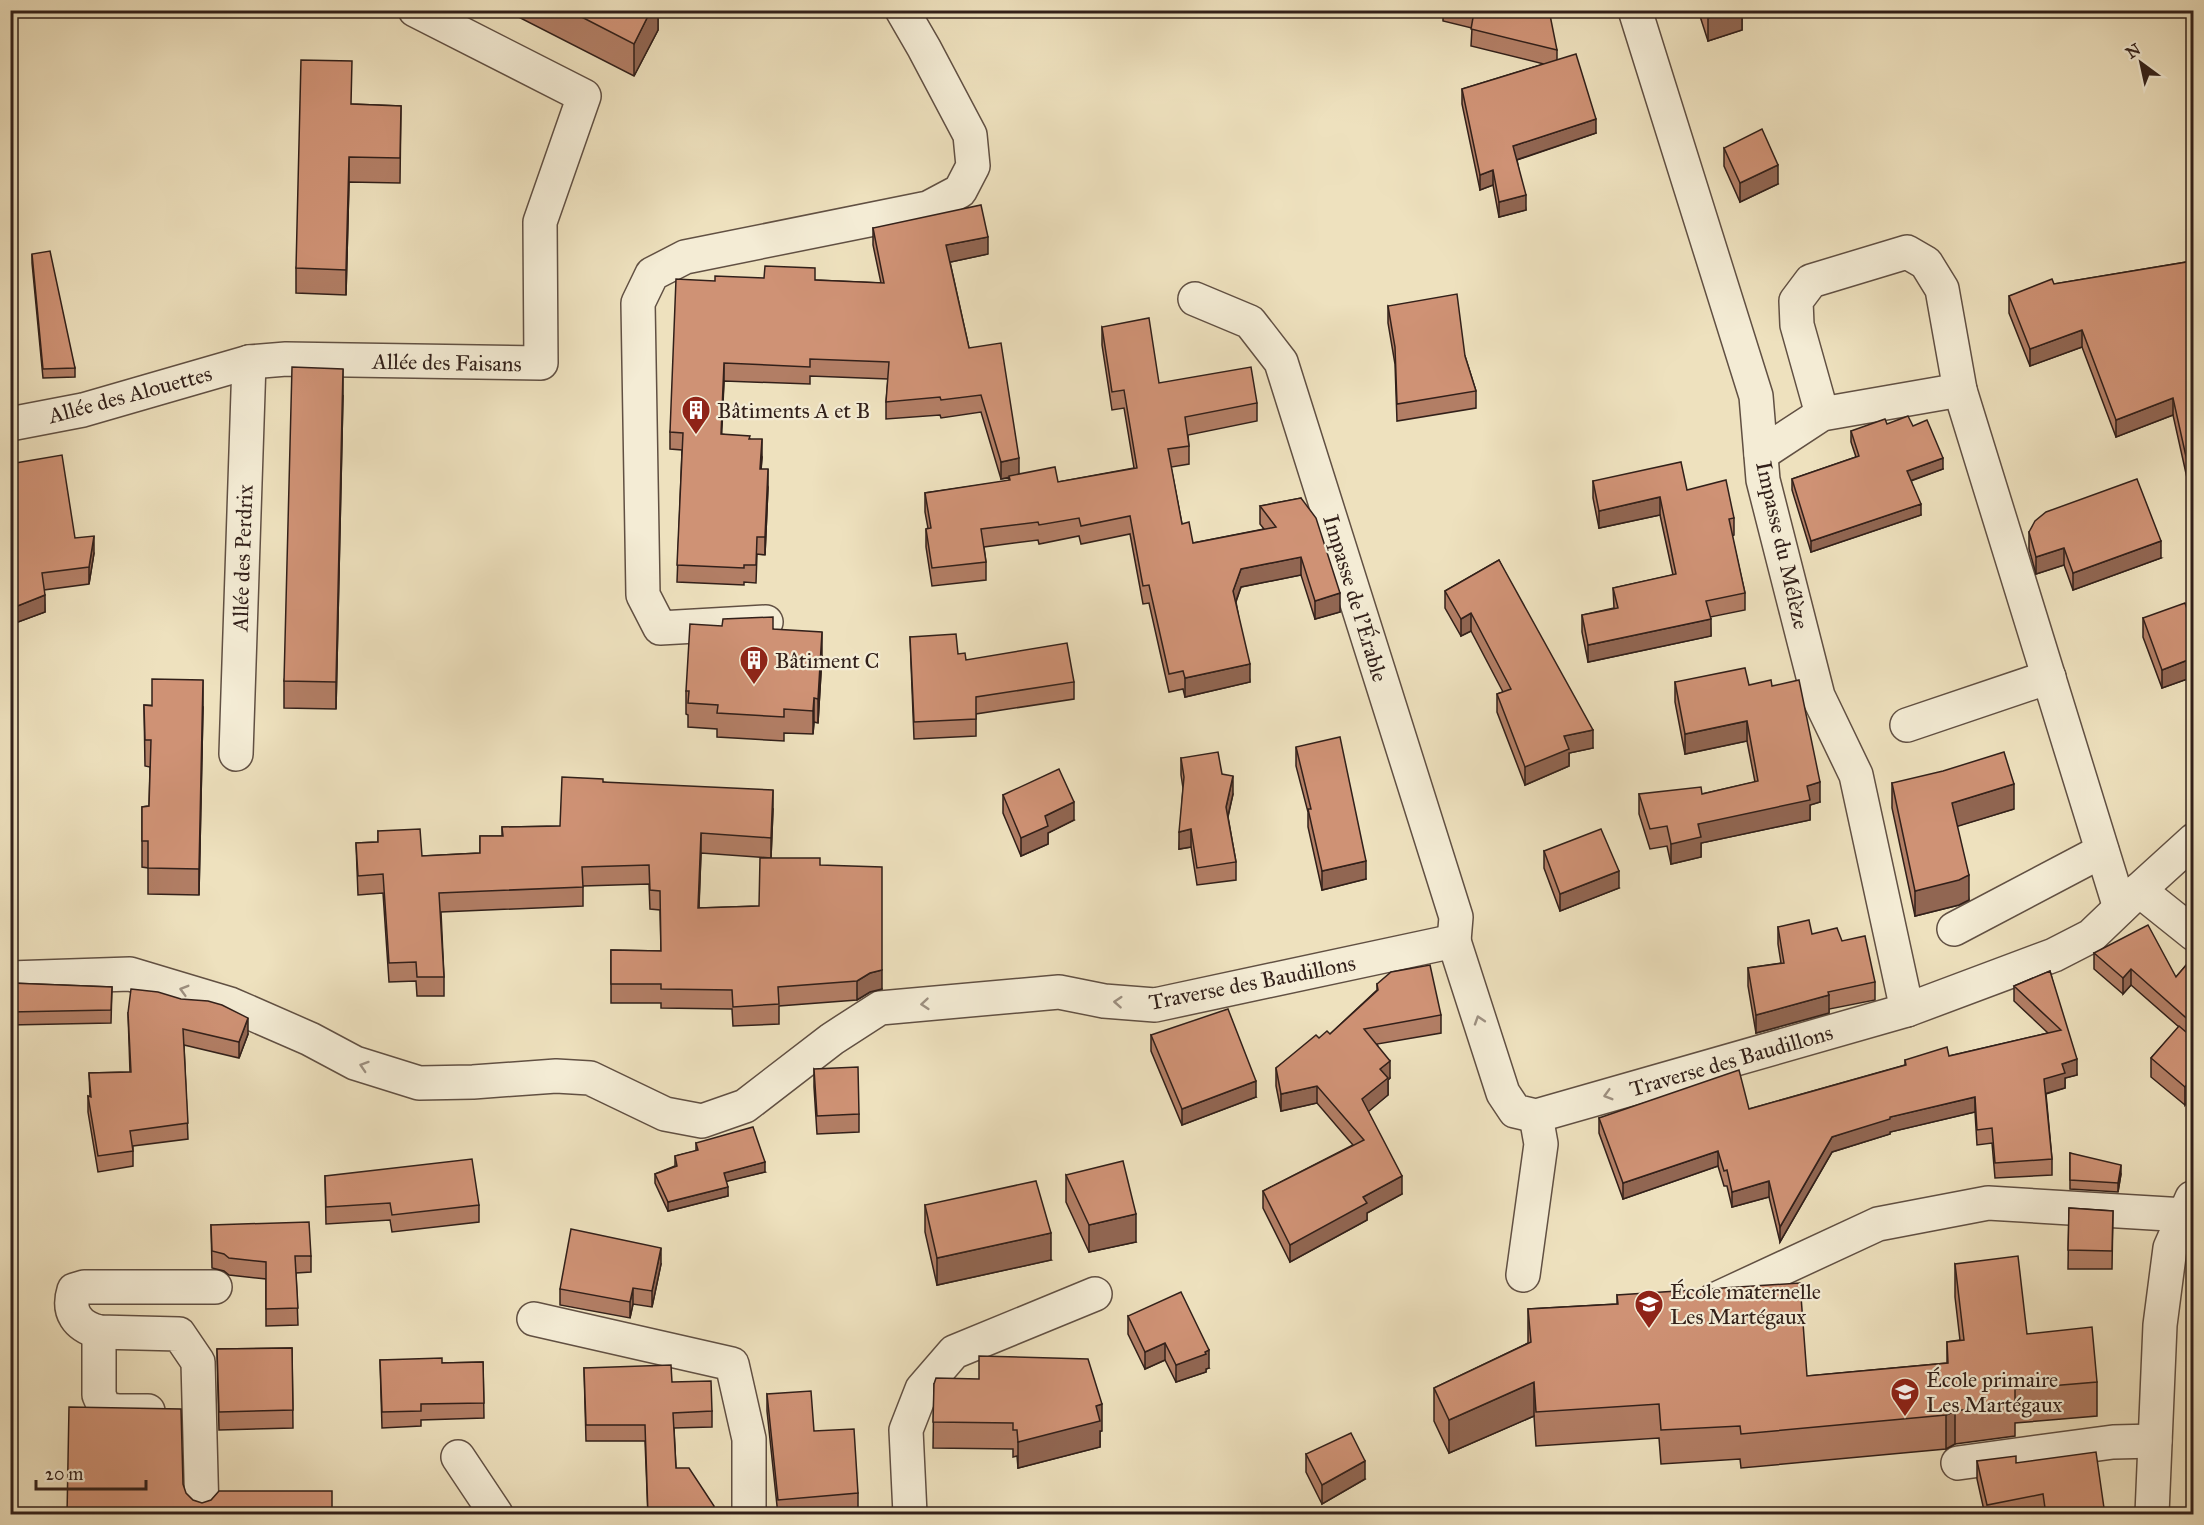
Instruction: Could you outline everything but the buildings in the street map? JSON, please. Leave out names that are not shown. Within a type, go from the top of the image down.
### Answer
[{"type":"street","name":"Allée des Faisans","points":[[249,362],[286,359],[541,363],[540,222],[584,96],[415,10]]},
{"type":"street","points":[[766,622],[660,628],[643,595],[638,303],[652,274],[685,256],[928,208],[960,191],[973,166],[970,135],[902,10]]},
{"type":"street","name":"Impasse du Mélèze","points":[[1635,10],[1756,396],[1763,480],[1818,696],[1856,775],[1907,1010]]},
{"type":"street","points":[[1822,414],[1797,325],[1796,301],[1811,281],[1907,252],[1926,263],[1942,290],[1960,390],[2102,851],[2129,899],[2193,934]]},
{"type":"street","name":"Impasse de l'Érable","points":[[1196,299],[1250,322],[1281,362],[1456,917],[1454,941]]},
{"type":"street","name":"Allée des Alouettes","points":[[10,424],[82,410],[249,362]]},
{"type":"street","name":"Allée des Perdrix","points":[[236,754],[249,362]]},
{"type":"street","points":[[1761,454],[1822,414],[1960,390]]},
{"type":"street","points":[[1907,725],[2049,677]]},
{"type":"street","name":"Traverse des Baudillons","points":[[1536,1116],[1907,1010],[2054,955],[2091,936],[2193,840]]},
{"type":"street","points":[[1954,929],[2102,851]]},
{"type":"street","points":[[1454,941],[1503,1093],[1515,1111],[1536,1116],[1540,1144],[1523,1275]]},
{"type":"street","name":"Traverse des Baudillons","points":[[10,978],[130,974],[230,1004],[310,1039],[355,1063],[419,1083],[556,1076],[590,1078],[665,1114],[702,1121],[745,1106],[832,1039],[880,1008],[1059,992],[1104,1001],[1155,1005],[1454,941]]},
{"type":"street","points":[[1714,1300],[1878,1224],[1988,1203],[2189,1205],[2170,1248],[2160,1325],[2152,1515]]},
{"type":"street","points":[[202,1515],[198,1362],[179,1334],[99,1332],[88,1329],[74,1315],[70,1303],[74,1290],[84,1287],[215,1287]]},
{"type":"street","points":[[910,1515],[906,1430],[922,1389],[954,1352],[1095,1294]]},
{"type":"street","points":[[534,1319],[732,1364],[749,1439],[749,1515]]},
{"type":"street","points":[[99,1332],[99,1395],[105,1409],[119,1412],[169,1410]]},
{"type":"street","points":[[1958,1463],[2113,1442],[2155,1441]]},
{"type":"street","points":[[458,1457],[496,1515]]},
{"type":"place","name":"Bâtiments A et B","points":[[696,436]]},
{"type":"place","name":"Bâtiment C","points":[[754,686]]},
{"type":"place","name":"École maternelle Les Martégaux","points":[[1649,1330]]},
{"type":"place","name":"École primaire Les Martégaux","points":[[1905,1418]]}]
